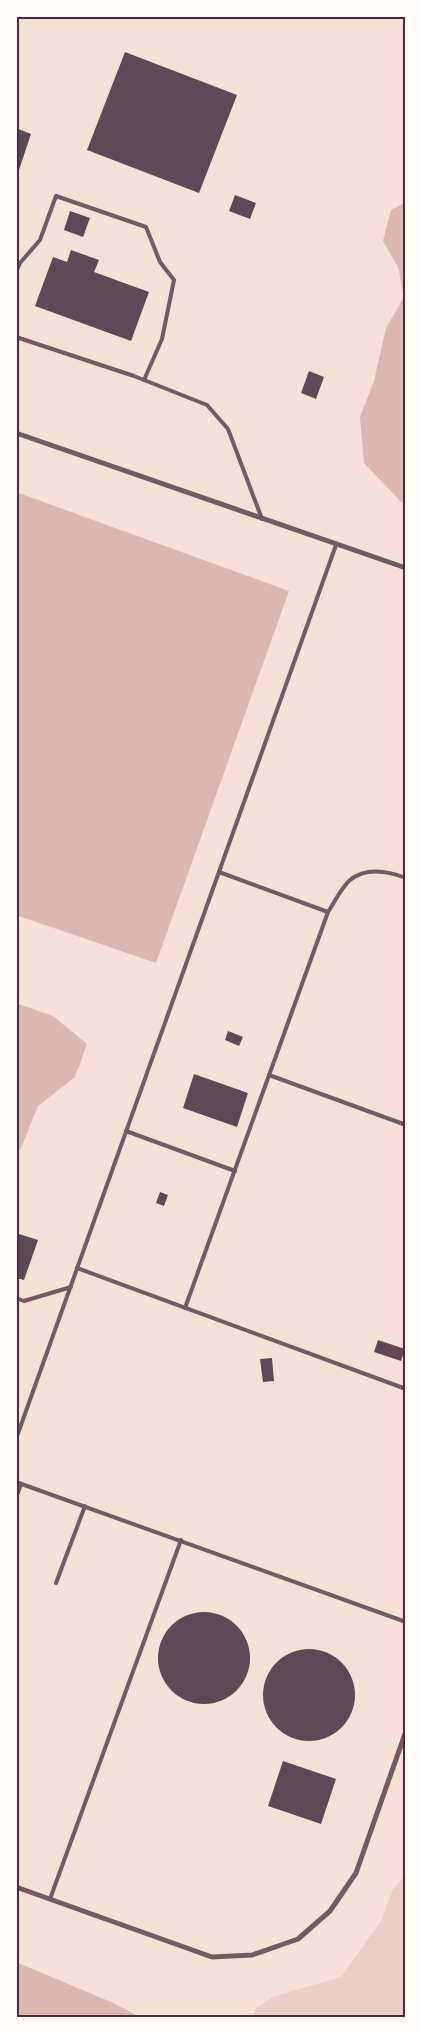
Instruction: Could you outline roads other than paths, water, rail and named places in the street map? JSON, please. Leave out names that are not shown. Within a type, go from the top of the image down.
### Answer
[{"type":"street","points":[[16,433],[406,568]]},
{"type":"street","points":[[16,1887],[212,1957],[252,1955],[298,1939],[330,1912],[356,1873],[404,1742],[406,1731]]},
{"type":"lane","points":[[16,272],[20,263],[40,240],[56,196],[146,227],[160,262],[174,280],[162,338],[144,380]]},
{"type":"lane","points":[[16,337],[144,380],[206,405],[228,429],[263,520]]},
{"type":"lane","points":[[16,1439],[336,544]]},
{"type":"lane","points":[[219,872],[328,912]]},
{"type":"lane","points":[[185,1308],[328,912],[349,880],[363,873],[390,872],[406,878]]},
{"type":"lane","points":[[269,1075],[406,1125]]},
{"type":"lane","points":[[126,1131],[235,1171]]},
{"type":"lane","points":[[77,1268],[406,1389]]},
{"type":"lane","points":[[16,1298],[24,1301],[71,1287]]},
{"type":"lane","points":[[16,1482],[406,1622]]},
{"type":"lane","points":[[16,1498],[21,1484]]},
{"type":"lane","points":[[56,1583],[85,1506]]},
{"type":"lane","points":[[50,1899],[181,1540]]}]
